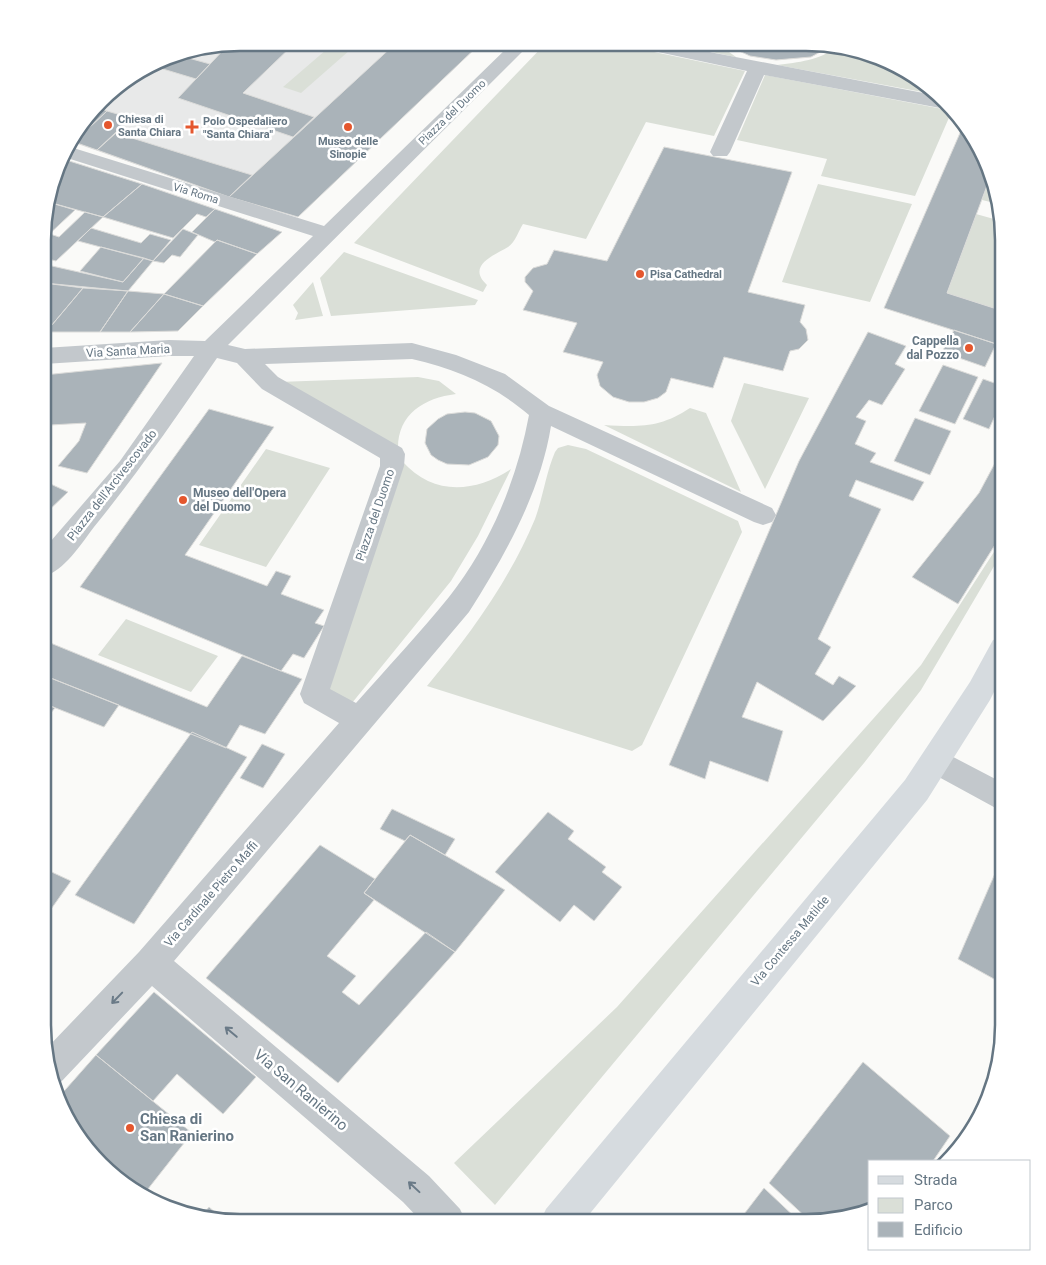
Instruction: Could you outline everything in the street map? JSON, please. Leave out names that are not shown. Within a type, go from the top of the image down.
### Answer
[{"type":"main road","name":"Via Contessa Matilde","points":[[566,1214],[916,790],[980,691],[995,663]]},
{"type":"street","name":"Piazza del Duomo","points":[[176,400],[211,349],[514,51]]},
{"type":"street","points":[[677,51],[933,101]]},
{"type":"street","points":[[720,152],[758,68]]},
{"type":"street","name":"Via Roma","points":[[73,153],[328,234]]},
{"type":"street","points":[[211,349],[245,357],[412,351],[466,366],[495,378],[521,394],[541,412],[763,515]]},
{"type":"street","name":"Via Santa Maria","points":[[51,355],[111,350],[211,349]]},
{"type":"street","name":"Piazza del Duomo","points":[[245,357],[270,383],[393,454],[392,466],[314,694],[364,716]]},
{"type":"street","name":"Piazza dell'Arcivescovado","points":[[51,559],[129,467],[176,400]]},
{"type":"street","points":[[364,716],[459,604],[490,559],[515,508],[530,468],[538,439],[541,412]]},
{"type":"street","name":"Via Cardinale Pietro Maffi","points":[[55,1063],[151,963],[364,716]]},
{"type":"street","points":[[936,761],[995,794]]},
{"type":"street","name":"Via San Ranierino","points":[[151,963],[416,1189],[440,1214]]},
{"type":"shaded area","name":"Polo Ospedaliero \"Santa Chiara\"","points":[[240,51],[387,51],[229,197],[78,144],[90,125],[125,90],[156,71],[179,61],[215,53]]},
{"type":"green space","points":[[325,51],[349,51],[301,93],[283,87]]},
{"type":"green space","points":[[538,51],[649,51],[745,71],[714,136],[646,122],[586,239],[523,224],[515,240],[510,245],[485,261],[481,266],[479,272],[487,285],[483,292],[354,243]]},
{"type":"green space","points":[[707,51],[728,51],[735,57]]},
{"type":"green space","points":[[831,53],[867,61],[890,71],[924,92],[777,65],[801,62]]},
{"type":"green space","points":[[765,75],[941,109],[949,117],[915,196],[821,176],[827,159],[737,140]]},
{"type":"green space","points":[[818,184],[912,204],[870,302],[782,282]]},
{"type":"green space","points":[[987,186],[991,202],[982,200]]},
{"type":"green space","points":[[976,214],[993,219],[995,308],[947,293]]},
{"type":"green space","points":[[344,252],[478,300],[475,305],[331,316],[320,278]]},
{"type":"green space","points":[[313,282],[323,316],[295,320],[298,313],[293,305]]},
{"type":"green space","points":[[418,377],[439,381],[456,394],[433,399],[415,410],[403,426],[399,436],[398,448],[278,382]]},
{"type":"green space","points":[[744,383],[809,398],[765,489],[731,421]]},
{"type":"green space","points":[[690,408],[706,413],[741,492],[604,425],[649,425],[679,415]]},
{"type":"green space","points":[[568,445],[586,449],[738,521],[742,532],[642,745],[632,751],[427,686],[473,627],[501,586],[535,519],[555,452],[558,448]]},
{"type":"green space","points":[[266,449],[330,468],[266,567],[199,545]]},
{"type":"green space","points":[[402,461],[427,480],[440,485],[454,487],[483,483],[511,469],[478,536],[451,581],[352,703],[328,691]]},
{"type":"green space","points":[[995,550],[995,565],[921,690],[864,763],[495,1205],[454,1163],[617,1007],[921,665]]},
{"type":"green space","points":[[126,619],[218,656],[191,692],[98,655]]},
{"type":"building","points":[[287,51],[243,93],[314,117],[293,137],[178,98],[221,53]]},
{"type":"building","name":"Museo delle Sinopie","points":[[387,51],[473,51],[298,217],[229,197]]},
{"type":"building","points":[[739,51],[820,52],[811,57],[776,60],[750,56]]},
{"type":"building","points":[[190,58],[210,64],[196,79],[162,69]]},
{"type":"building","points":[[104,110],[107,111],[86,131]]},
{"type":"building","name":"Chiesa di Santa Chiara","points":[[107,111],[131,118],[97,150],[78,144],[86,131]]},
{"type":"building","points":[[961,132],[975,156],[987,186],[947,293],[995,308],[995,343],[884,308]]},
{"type":"building","points":[[116,133],[252,175],[229,197],[97,150]]},
{"type":"building","name":"Pisa Cathedral","points":[[664,147],[792,172],[748,292],[805,305],[800,322],[806,329],[808,340],[799,349],[790,351],[783,371],[724,357],[713,388],[671,378],[666,392],[658,398],[644,402],[629,402],[613,397],[600,386],[597,375],[603,362],[563,352],[577,323],[523,310],[533,291],[525,282],[525,277],[533,268],[547,264],[554,250],[607,261]]},
{"type":"building","points":[[69,161],[142,184],[103,217],[55,204],[61,179]]},
{"type":"building","points":[[142,184],[215,209],[206,217],[197,214],[173,238],[103,217]]},
{"type":"building","points":[[55,204],[75,210],[52,232]]},
{"type":"building","points":[[215,209],[282,232],[257,254],[217,240],[215,242],[192,232]]},
{"type":"building","points":[[85,212],[103,217],[56,261],[51,260],[51,234],[59,237]]},
{"type":"building","points":[[91,228],[141,243],[150,234],[171,240],[153,261],[78,241]]},
{"type":"building","points":[[183,229],[198,235],[180,257],[172,255],[164,263],[153,261]]},
{"type":"building","points":[[217,240],[257,254],[203,306],[164,294]]},
{"type":"building","points":[[101,247],[144,258],[123,282],[80,271]]},
{"type":"building","points":[[144,258],[153,261],[128,291],[51,284],[51,267],[52,266],[123,282]]},
{"type":"building","points":[[51,284],[83,288],[51,326]]},
{"type":"building","points":[[83,288],[128,291],[100,332],[51,332],[51,326]]},
{"type":"building","points":[[128,291],[164,294],[130,332],[100,332]]},
{"type":"building","points":[[164,294],[203,306],[178,331],[130,332]]},
{"type":"building","name":"Cappella dal Pozzo","points":[[954,330],[995,344],[985,367],[942,352]]},
{"type":"building","points":[[868,332],[906,346],[895,364],[905,369],[882,405],[869,400],[856,417],[866,421],[855,444],[876,453],[870,462],[924,482],[913,501],[856,480],[849,496],[881,509],[818,639],[831,647],[815,674],[833,685],[839,676],[856,686],[823,721],[757,682],[742,717],[783,731],[768,782],[710,761],[705,779],[669,765],[799,461]]},
{"type":"building","points":[[162,363],[87,473],[58,466],[79,441],[86,423],[51,425],[51,374]]},
{"type":"building","points":[[943,365],[978,377],[955,424],[919,411]]},
{"type":"building","points":[[983,379],[995,383],[995,416],[989,429],[963,419]]},
{"type":"building","name":"Museo dell'Opera del Duomo","points":[[209,409],[274,427],[185,555],[267,586],[276,571],[291,576],[281,594],[324,610],[315,623],[324,626],[304,658],[293,654],[281,671],[80,587]]},
{"type":"building","points":[[475,413],[491,421],[499,436],[498,445],[488,457],[469,465],[447,464],[438,460],[431,455],[425,443],[427,429],[447,414]]},
{"type":"building","points":[[915,418],[951,431],[930,475],[894,461]]},
{"type":"building","points":[[995,463],[995,545],[958,604],[912,577],[979,493]]},
{"type":"building","points":[[51,484],[68,492],[51,508]]},
{"type":"building","points":[[51,643],[207,707],[242,656],[302,679],[265,734],[240,725],[226,748],[51,678]]},
{"type":"building","points":[[51,678],[119,705],[104,727],[51,706]]},
{"type":"building","points":[[192,732],[247,757],[134,924],[75,895]]},
{"type":"building","points":[[262,744],[285,754],[263,788],[240,778]]},
{"type":"building","points":[[392,809],[455,839],[445,855],[410,835],[405,841],[380,829]]},
{"type":"building","points":[[548,812],[574,831],[568,839],[606,867],[602,872],[622,887],[594,921],[574,905],[560,922],[495,872]]},
{"type":"building","points":[[410,835],[505,890],[455,952],[364,893]]},
{"type":"building","points":[[320,845],[375,879],[364,893],[374,900],[327,956],[356,976],[342,992],[359,1005],[426,932],[455,952],[338,1083],[206,978]]},
{"type":"building","points":[[51,872],[71,881],[51,909]]},
{"type":"building","points":[[995,873],[995,980],[958,959]]},
{"type":"building","points":[[154,992],[256,1077],[223,1114],[177,1074],[153,1101],[96,1055]]},
{"type":"building","name":"Chiesa di San Ranierino","points":[[96,1055],[192,1133],[148,1189],[125,1175],[90,1140],[71,1109],[64,1092]]},
{"type":"building","points":[[863,1062],[950,1136],[934,1160],[868,1160],[867,1204],[831,1212],[802,1214],[769,1183]]},
{"type":"building","points":[[764,1188],[792,1214],[744,1214]]},
{"type":"building","points":[[209,1207],[215,1212],[206,1211]]},
{"type":"place","name":"Chiesa di Santa Chiara","points":[[108,125]]},
{"type":"place","name":"Polo Ospedaliero \"Santa Chiara\"","points":[[192,127]]},
{"type":"place","name":"Museo delle Sinopie","points":[[348,127]]},
{"type":"place","name":"Pisa Cathedral","points":[[640,274]]},
{"type":"place","name":"Cappella dal Pozzo","points":[[969,348]]},
{"type":"place","name":"Museo dell'Opera del Duomo","points":[[183,500]]},
{"type":"place","name":"Chiesa di San Ranierino","points":[[130,1128]]}]
